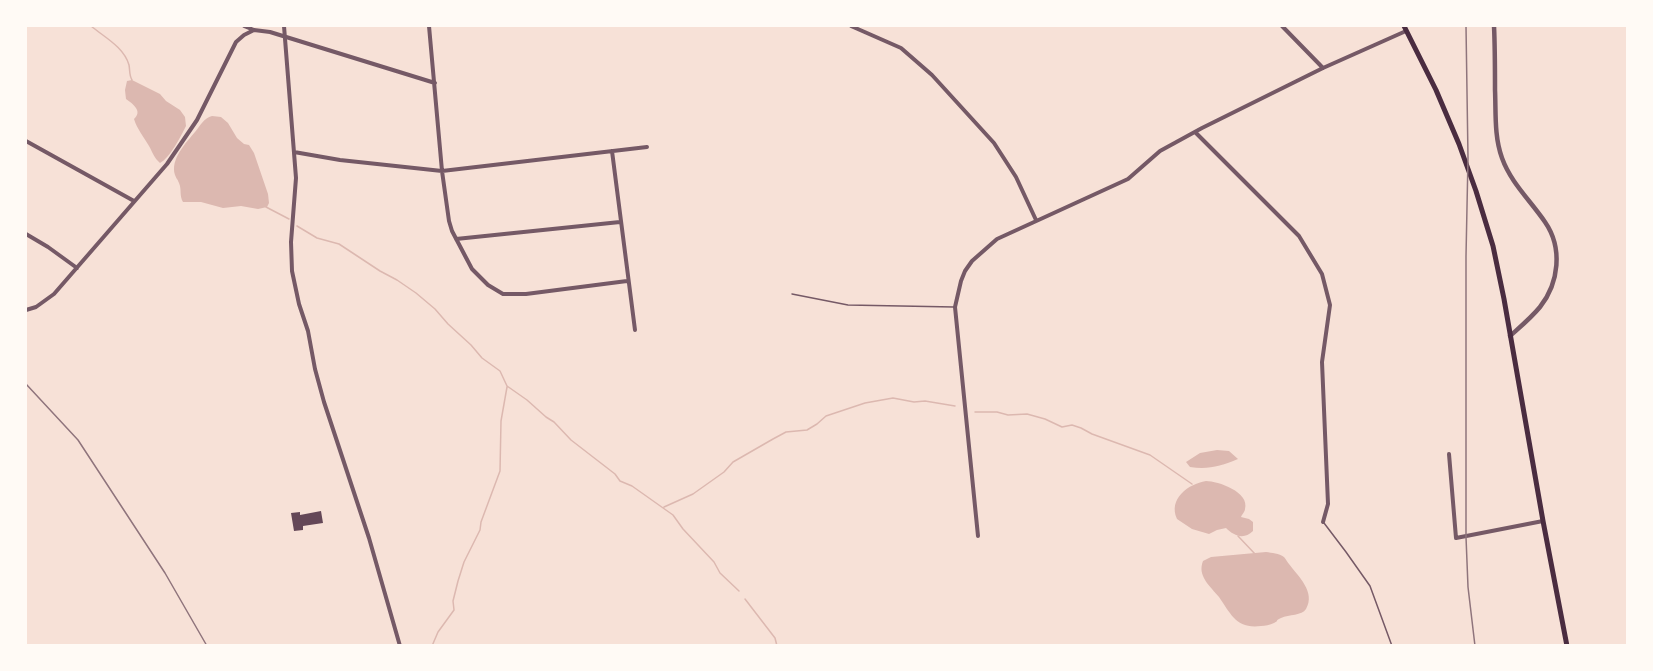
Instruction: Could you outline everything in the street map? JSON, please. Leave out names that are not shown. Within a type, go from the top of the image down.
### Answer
[{"type":"main road","points":[[1405,28],[1453,130],[1476,190],[1493,246],[1567,645]]},
{"type":"street","points":[[244,26],[435,83]]},
{"type":"street","points":[[284,26],[296,178],[291,242],[292,271],[319,384],[369,538],[400,645]]},
{"type":"street","points":[[429,26],[442,171],[449,221],[472,269],[488,285],[503,294],[526,294],[627,281]]},
{"type":"street","points":[[851,26],[901,48],[932,75],[994,143],[1016,177],[1036,220]]},
{"type":"street","points":[[1282,26],[1323,68]]},
{"type":"street","points":[[1494,26],[1495,116],[1499,148],[1505,167],[1514,183],[1549,228],[1557,254],[1555,277],[1545,300],[1534,314],[1510,336]]},
{"type":"street","points":[[978,536],[955,307],[961,280],[972,261],[997,239],[1128,179],[1160,151],[1195,132],[1405,28]]},
{"type":"street","points":[[26,310],[36,307],[54,294],[167,164],[197,120],[236,42],[254,30]]},
{"type":"street","points":[[1195,132],[1299,236],[1322,274],[1330,305],[1322,362],[1328,504],[1323,522]]},
{"type":"street","points":[[26,141],[134,201]]},
{"type":"street","points":[[294,152],[340,160],[442,171],[647,147]]},
{"type":"street","points":[[612,151],[634,330]]},
{"type":"street","points":[[456,239],[620,222]]},
{"type":"street","points":[[26,234],[77,268]]},
{"type":"street","points":[[1449,454],[1456,538],[1543,521]]},
{"type":"lane","points":[[792,294],[848,305],[955,307]]},
{"type":"lane","points":[[1323,522],[1370,586],[1392,645]]},
{"type":"shaded area","points":[[132,80],[160,94],[185,117],[186,126],[171,152],[160,163],[135,123],[134,119],[138,113],[136,108],[126,99],[127,81]]},
{"type":"shaded area","points":[[212,116],[221,117],[228,123],[237,138],[249,145],[254,153],[268,194],[267,207],[223,208],[201,202],[183,202],[174,169],[177,157],[204,120]]},
{"type":"shaded area","points":[[1217,450],[1229,451],[1238,459],[1209,468],[1190,467],[1186,462],[1200,453]]},
{"type":"shaded area","points":[[1206,481],[1225,485],[1243,497],[1245,511],[1241,517],[1253,522],[1253,531],[1250,534],[1239,536],[1226,528],[1209,534],[1192,529],[1177,519],[1175,505],[1177,499],[1193,485]]},
{"type":"shaded area","points":[[1266,552],[1285,558],[1305,585],[1309,603],[1302,613],[1284,617],[1271,624],[1246,625],[1235,619],[1205,580],[1202,571],[1203,561],[1211,557]]},
{"type":"building","points":[[321,511],[323,523],[303,526],[303,530],[294,531],[291,513],[300,512],[300,515]]},
{"type":"waterway","points":[[91,26],[123,53],[129,65],[132,80]]},
{"type":"waterway","points":[[266,207],[289,219]]},
{"type":"waterway","points":[[297,226],[317,238],[339,244],[416,293],[435,309],[482,358],[500,371],[507,386],[554,422],[571,440],[615,474],[620,481],[632,486],[673,515],[714,562],[720,573],[739,591]]},
{"type":"waterway","points":[[432,646],[438,632],[454,610],[453,601],[464,562],[480,530],[500,471],[501,421],[507,387]]},
{"type":"waterway","points":[[664,507],[693,494],[724,472],[733,462],[773,439],[786,432],[807,430],[826,416],[865,403],[893,398],[955,406]]},
{"type":"waterway","points":[[975,412],[1027,414],[1062,427],[1072,425],[1150,455],[1192,484]]},
{"type":"waterway","points":[[1238,536],[1255,554]]},
{"type":"waterway","points":[[745,599],[775,638],[777,646]]},
{"type":"railway","points":[[1466,26],[1468,158],[1466,537],[1468,587],[1475,646]]},
{"type":"railway","points":[[26,384],[78,440],[165,573],[207,646]]}]
